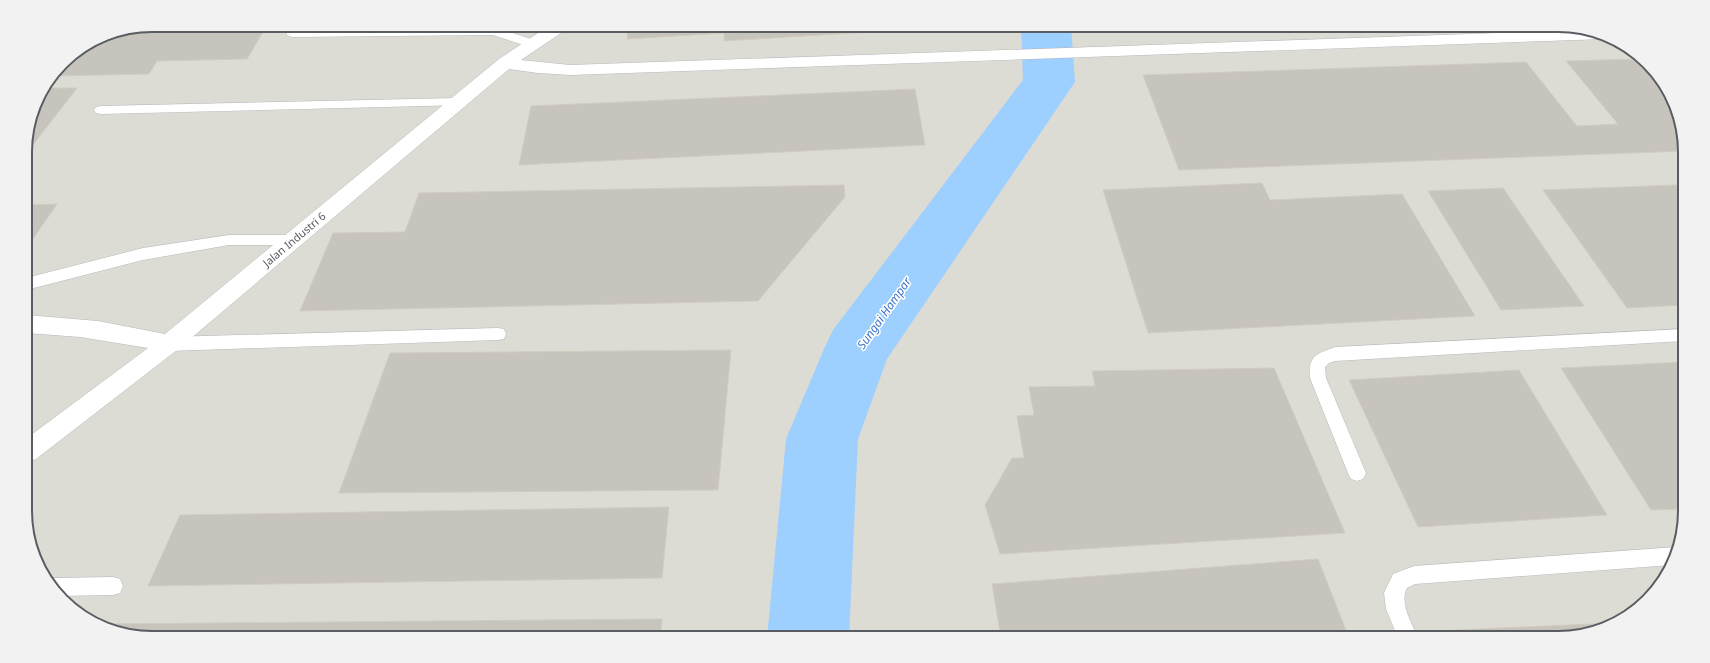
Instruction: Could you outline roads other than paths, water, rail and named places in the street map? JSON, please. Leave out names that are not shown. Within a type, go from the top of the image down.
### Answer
[{"type":"street","name":"Jalan Industri 6","points":[[32,448],[169,344],[505,63],[551,32]]},
{"type":"street","points":[[505,63],[538,68],[570,70],[1585,35]]},
{"type":"street","points":[[32,324],[67,326],[134,335],[169,344]]},
{"type":"lane","points":[[292,33],[393,32]]},
{"type":"lane","points":[[497,32],[533,44]]},
{"type":"lane","points":[[101,110],[458,102]]},
{"type":"lane","points":[[32,282],[151,252],[229,240],[292,240]]},
{"type":"lane","points":[[169,344],[498,334]]},
{"type":"lane","points":[[1357,473],[1318,378],[1317,366],[1323,358],[1335,354],[1678,335]]},
{"type":"lane","points":[[1405,631],[1396,610],[1394,593],[1400,581],[1414,575],[1669,556]]},
{"type":"lane","points":[[59,587],[113,586]]},
{"type":"waterway","name":"Sungai Hampar","points":[[808,631],[822,439],[857,349],[1049,82],[1046,32]]}]
